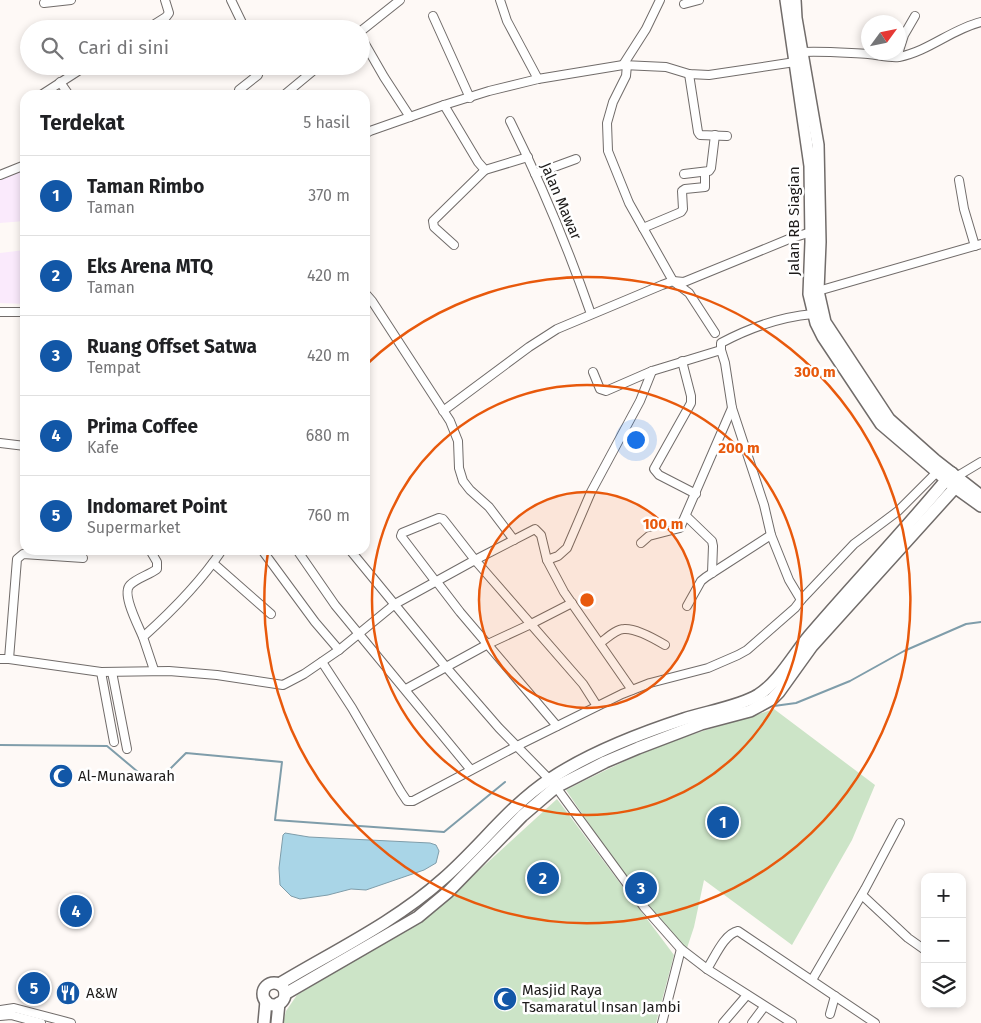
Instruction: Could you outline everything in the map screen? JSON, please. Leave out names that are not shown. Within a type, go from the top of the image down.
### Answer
[{"type":"highway","name":"Jalan RB Siagian","points":[[786,0],[810,166],[811,232],[809,294],[813,314],[823,337],[885,421]]},
{"type":"highway","name":"Jalan RB Siagian","points":[[795,0],[796,18],[818,146],[820,242],[818,291],[820,305],[828,327],[885,421]]},
{"type":"highway","points":[[885,421],[937,472],[981,496]]},
{"type":"highway","points":[[885,421],[954,480],[981,506]]},
{"type":"highway","points":[[266,1001],[272,1004],[281,994],[418,917],[448,892],[552,783],[572,766],[635,736],[748,700],[766,689],[809,636],[954,480]]},
{"type":"highway","points":[[552,783],[701,724],[750,711],[772,699],[812,646],[954,480]]},
{"type":"highway","points":[[635,736],[638,748]]},
{"type":"highway","points":[[264,1023],[266,1001],[263,995],[266,986],[272,983],[281,994],[277,1023]]},
{"type":"street","points":[[44,3],[71,0]]},
{"type":"street","points":[[161,20],[169,14],[164,0]]},
{"type":"street","points":[[231,0],[241,20]]},
{"type":"street","points":[[370,22],[389,3],[400,0]]},
{"type":"street","points":[[500,0],[508,21],[538,79]]},
{"type":"street","points":[[660,0],[625,65],[626,76],[613,102],[608,123],[608,151],[629,203],[673,282],[689,293],[715,332]]},
{"type":"street","points":[[684,4],[699,0]]},
{"type":"street","points":[[433,16],[470,98]]},
{"type":"street","points":[[906,32],[915,16]]},
{"type":"street","points":[[906,55],[919,51],[951,33],[981,22]]},
{"type":"street","points":[[803,52],[835,51],[861,55]]},
{"type":"street","points":[[370,53],[410,117]]},
{"type":"street","points":[[370,131],[444,105],[538,79],[634,64],[666,67],[689,74],[709,75],[795,62]]},
{"type":"street","points":[[689,74],[698,132],[700,135],[727,136]]},
{"type":"street","points":[[48,90],[71,75]]},
{"type":"street","points":[[240,90],[258,75]]},
{"type":"street","points":[[290,90],[308,75]]},
{"type":"street","points":[[60,82],[66,90]]},
{"type":"street","points":[[444,105],[478,162],[485,170],[433,222],[434,227],[454,245]]},
{"type":"street","points":[[510,120],[528,157]]},
{"type":"street","points":[[684,174],[705,172],[711,168],[715,136]]},
{"type":"street","name":"Jalan Mawar","points":[[485,170],[528,157],[576,272],[591,314]]},
{"type":"street","points":[[534,174],[576,159]]},
{"type":"street","points":[[0,175],[20,167]]},
{"type":"street","points":[[643,228],[681,212],[683,210],[682,192],[685,189],[706,188],[705,172]]},
{"type":"street","points":[[818,291],[978,245],[964,209],[958,180]]},
{"type":"street","points":[[443,411],[529,347],[557,329],[673,282],[684,282],[789,239],[811,232]]},
{"type":"street","points":[[370,299],[456,432],[460,476],[465,485],[489,507],[514,540]]},
{"type":"street","points":[[0,312],[20,312]]},
{"type":"street","points":[[801,600],[789,580],[771,535],[764,505],[732,408],[725,363],[721,350],[722,343],[763,323],[813,314]]},
{"type":"street","points":[[592,372],[600,389],[604,391],[652,371],[721,350]]},
{"type":"street","points":[[682,362],[691,396],[691,403],[654,469],[659,475],[696,494]]},
{"type":"street","points":[[547,560],[558,556],[567,548],[591,492],[640,401],[652,371]]},
{"type":"street","points":[[641,543],[649,536],[678,530],[696,494],[709,458],[732,408]]},
{"type":"street","points":[[0,443],[20,445]]},
{"type":"street","points":[[954,480],[981,462]]},
{"type":"street","points":[[322,662],[352,708],[407,801],[413,801],[517,746],[632,690],[708,668],[742,653],[795,608],[854,544],[898,511],[937,472]]},
{"type":"street","points":[[686,516],[712,541],[712,573]]},
{"type":"street","points":[[557,726],[460,612],[401,538],[402,533],[436,518],[443,519],[475,560],[583,684],[597,706]]},
{"type":"street","points":[[0,659],[101,672],[154,670],[217,675],[283,685],[339,650],[395,604],[475,560],[533,530],[537,530],[541,535],[547,560],[572,604],[632,690]]},
{"type":"street","points":[[687,606],[701,581],[771,535]]},
{"type":"street","points":[[9,659],[18,559],[22,555]]},
{"type":"street","points":[[75,555],[83,558]]},
{"type":"street","points":[[153,555],[157,562],[157,569],[130,585],[127,593],[128,601],[154,670]]},
{"type":"street","points":[[143,637],[166,617],[219,555]]},
{"type":"street","points":[[266,555],[315,622],[339,650]]},
{"type":"street","points":[[300,555],[330,598],[359,635],[406,689],[471,770]]},
{"type":"street","points":[[354,555],[446,667],[552,783],[644,906],[681,950],[764,1007],[792,1023]]},
{"type":"street","points":[[213,563],[271,614]]},
{"type":"street","points":[[406,689],[488,644],[572,604]]},
{"type":"street","points":[[600,643],[614,633],[626,629],[651,636],[665,646]]},
{"type":"street","points":[[101,672],[114,742]]},
{"type":"street","points":[[112,672],[127,749]]},
{"type":"street","points":[[812,980],[862,895],[900,823]]},
{"type":"street","points":[[862,895],[908,938],[921,947]]},
{"type":"street","points":[[707,969],[728,936],[738,931],[874,1023]]},
{"type":"street","points":[[662,1023],[681,950]]},
{"type":"street","points":[[723,1023],[746,995]]},
{"type":"street","points":[[830,1014],[835,996]]},
{"type":"street","points":[[752,1023],[764,1007]]},
{"type":"street","points":[[0,1010],[14,1008],[68,1022]]},
{"type":"street","points":[[0,1016],[11,1015],[41,1023]]},
{"type":"shaded area","points":[[20,170],[20,221],[0,223],[0,176]]},
{"type":"shaded area","points":[[20,251],[20,304],[0,303],[0,253]]},
{"type":"green space","points":[[774,709],[875,785],[852,840],[792,945],[704,880],[694,927],[687,948],[673,936],[625,877],[566,790],[625,761],[670,742]]},
{"type":"green space","points":[[557,799],[674,955],[656,1023],[283,1023],[286,1011],[297,995],[429,916]]},
{"type":"water","points":[[285,833],[309,837],[430,843],[436,845],[439,851],[436,863],[424,870],[366,890],[351,889],[300,899],[291,896],[280,885],[279,868],[283,835]]},
{"type":"waterway","points":[[774,706],[796,703],[850,681],[904,651],[966,624],[981,622]]},
{"type":"waterway","points":[[0,745],[107,746],[138,772],[166,773],[186,753],[282,762],[275,820],[444,832],[505,782]]},
{"type":"place","name":"Al-Munawarah","points":[[61,776]]},
{"type":"place","name":"Taman Rimbo","points":[[723,822]]},
{"type":"place","name":"Eks Arena MTQ","points":[[543,878]]},
{"type":"place","name":"Ruang Offset Satwa","points":[[641,888]]},
{"type":"place","name":"Prima Coffee","points":[[76,911]]},
{"type":"place","name":"Indomaret Point","points":[[34,988]]},
{"type":"place","name":"A&W","points":[[68,993]]},
{"type":"place","name":"Masjid Raya Tsamaratul Insan Jambi","points":[[505,999]]}]
